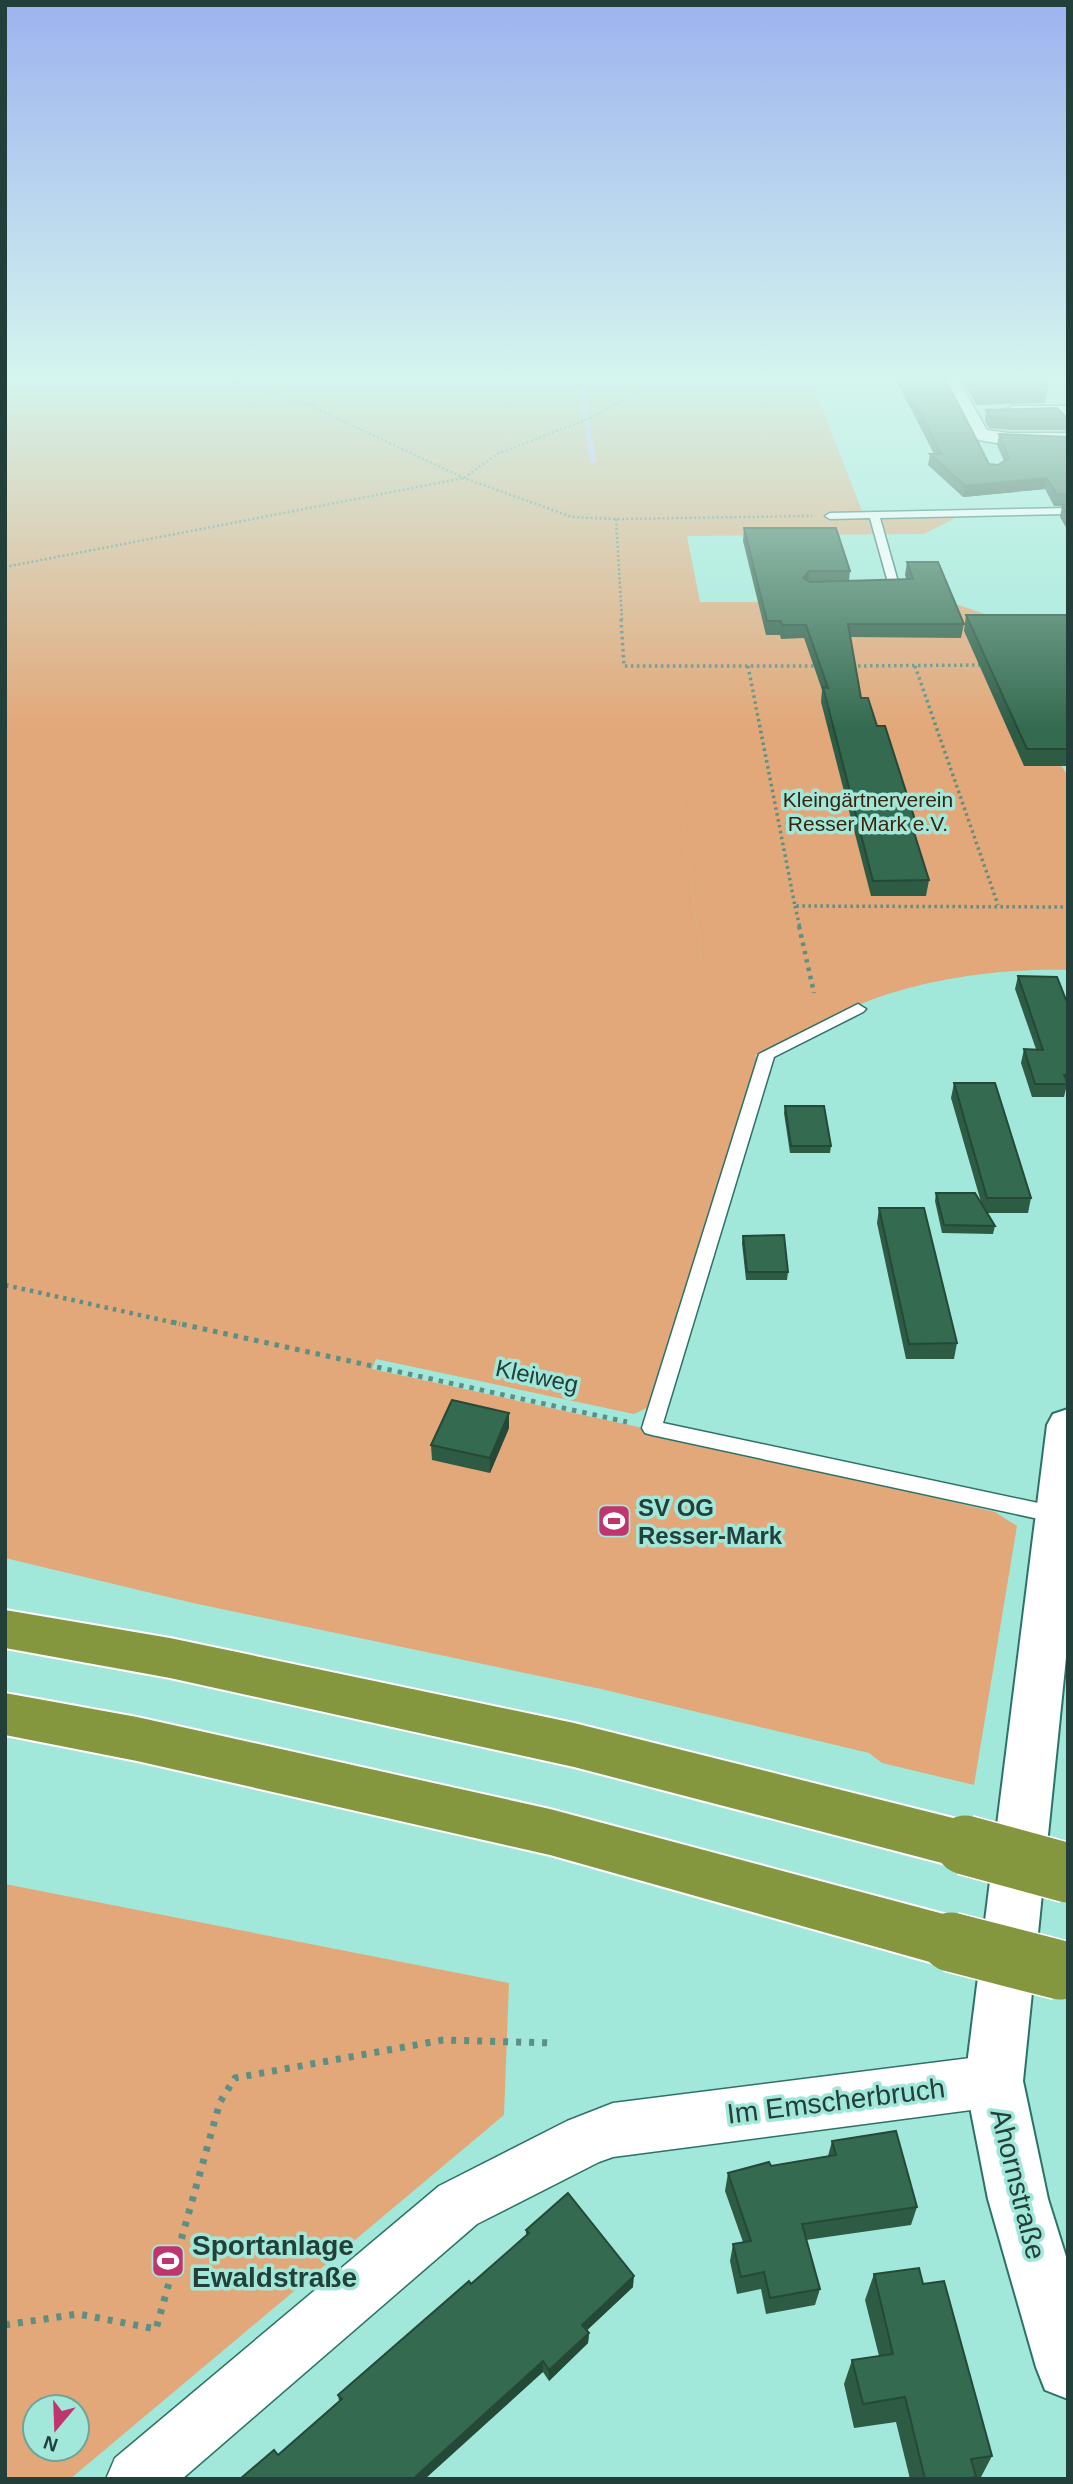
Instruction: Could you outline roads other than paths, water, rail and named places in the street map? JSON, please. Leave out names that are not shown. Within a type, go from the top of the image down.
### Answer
[{"type":"highway","points":[[5,1629],[170,1658],[574,1745],[1068,1872]]},
{"type":"highway","points":[[5,1714],[137,1739],[550,1832],[1064,1971]]},
{"type":"street","points":[[993,2081],[1058,1592],[1058,1515],[1068,1424]]},
{"type":"street","name":"Ahornstraße","points":[[993,2081],[1018,2199],[1068,2367]]},
{"type":"street","name":"Im Emscherbruch","points":[[136,2479],[458,2205],[586,2140],[613,2130],[993,2081]]},
{"type":"lane","points":[[830,516],[1068,511]]},
{"type":"lane","points":[[871,589],[895,589],[874,516]]},
{"type":"lane","points":[[858,1009],[767,1054],[652,1428],[1058,1515]]},
{"type":"place","name":"SV OG Resser-Mark","points":[[614,1521]]},
{"type":"place","name":"Sportanlage Ewaldstraße","points":[[168,2261]]},
{"type":"park label","name":"Kleingärtnerverein Resser Mark e.V.","points":[[868,811]]}]
